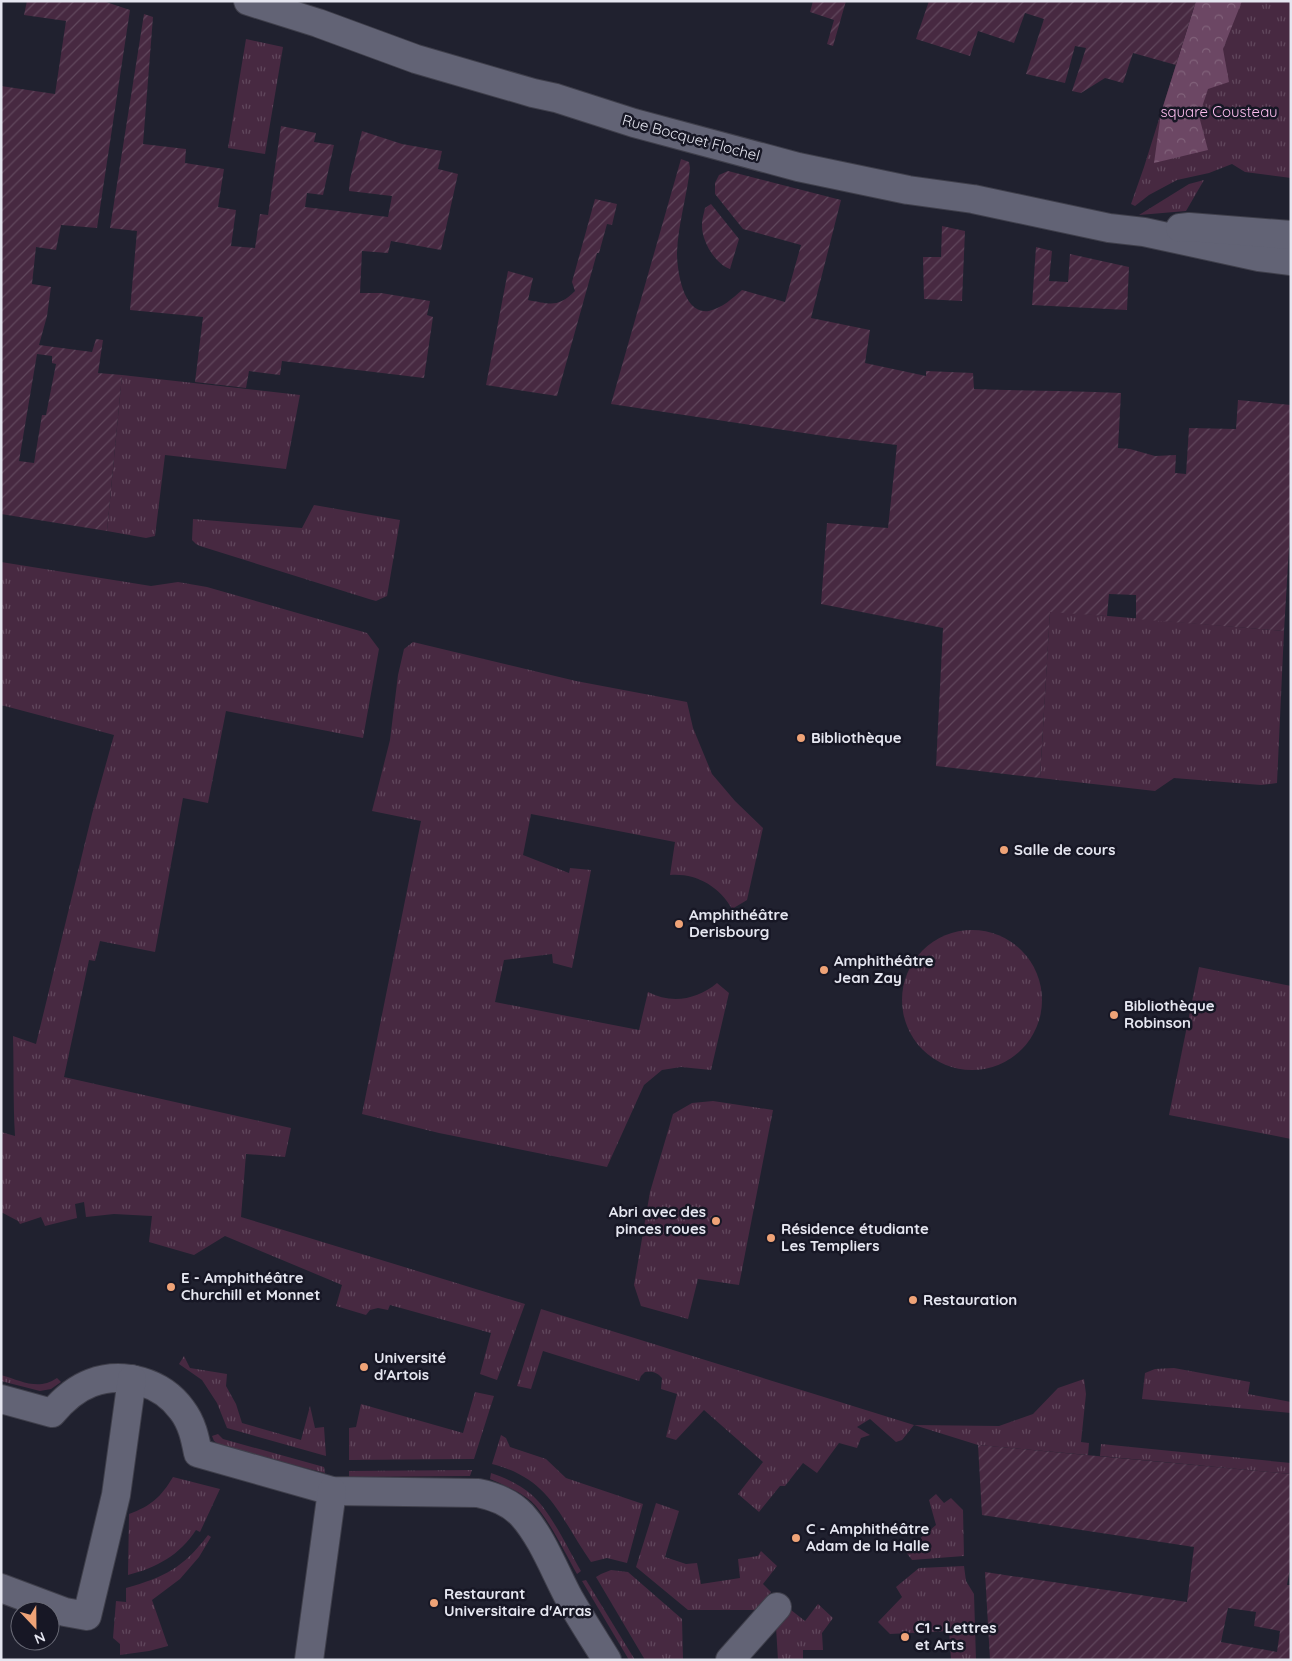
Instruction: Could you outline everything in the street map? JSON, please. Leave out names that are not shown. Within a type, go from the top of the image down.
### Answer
[{"type":"street","name":"Rue Bocquet Flochel","points":[[248,1],[318,23],[416,59],[556,98],[634,123],[798,167],[908,190],[973,199],[1109,228],[1144,232],[1259,257],[1291,261]]},
{"type":"street","name":"Rue Bocquet Flochel","points":[[1144,232],[1189,227],[1291,235]]},
{"type":"street","points":[[1,1399],[52,1414],[72,1393],[91,1383],[112,1378],[132,1379],[152,1385],[168,1394],[182,1409],[193,1428],[198,1453],[332,1491],[478,1492],[507,1503],[522,1514],[535,1534],[570,1599],[607,1660]]},
{"type":"street","points":[[1,1588],[65,1612],[87,1616],[116,1495],[132,1379]]},
{"type":"street","points":[[309,1660],[332,1491]]},
{"type":"street","points":[[730,1660],[777,1607]]},
{"type":"street","points":[[292,1660],[313,1629]]},
{"type":"green space","points":[[27,1],[103,1],[130,10],[97,228],[61,225],[56,250],[36,247],[32,284],[51,287],[47,316],[39,345],[92,352],[96,339],[103,340],[98,373],[122,375],[107,531],[1,514],[1,86],[55,94],[66,21],[24,15]],"holes":[[[37,354],[52,356],[52,363],[56,364],[46,415],[42,415],[34,463],[19,461]]]},
{"type":"green space","points":[[813,1],[846,1],[833,46],[827,44],[834,20],[810,12]]},
{"type":"green space","points":[[929,1],[1196,1],[1176,65],[1133,53],[1123,83],[1105,78],[1081,93],[1072,91],[1086,48],[1075,46],[1065,83],[1026,74],[1044,19],[1025,13],[1014,43],[978,31],[970,56],[916,39]]},
{"type":"green space","name":"square Cousteau","points":[[1196,1],[1291,1],[1291,178],[1245,172],[1232,164],[1209,173],[1177,180],[1149,195],[1135,206],[1131,204]]},
{"type":"green space","points":[[1196,1],[1242,1],[1223,49],[1229,82],[1208,89],[1199,116],[1208,150],[1154,163],[1161,113]]},
{"type":"green space","points":[[144,14],[153,17],[143,144],[186,149],[185,163],[224,169],[218,207],[236,210],[231,246],[255,248],[260,214],[268,215],[281,126],[316,133],[314,142],[334,145],[323,195],[307,193],[305,207],[388,217],[392,196],[349,191],[350,179],[362,131],[402,144],[442,151],[438,169],[458,174],[441,250],[391,241],[388,253],[362,251],[360,293],[381,293],[430,301],[427,315],[433,317],[424,378],[282,361],[280,375],[249,371],[246,388],[195,382],[203,317],[130,310],[137,231],[110,228]]},
{"type":"green space","points":[[246,39],[283,47],[265,154],[228,148]]},
{"type":"green space","points":[[681,159],[689,162],[690,168],[678,242],[678,270],[687,299],[700,310],[709,311],[718,308],[742,290],[785,302],[801,245],[743,229],[715,194],[715,183],[719,175],[728,171],[841,200],[811,318],[870,330],[865,363],[926,376],[926,371],[973,373],[974,389],[1121,393],[1118,448],[1130,449],[1155,456],[1176,455],[1175,473],[1186,474],[1189,428],[1236,429],[1238,400],[1291,405],[1291,515],[1284,631],[1136,619],[1136,595],[1109,594],[1107,616],[1050,612],[1040,778],[936,766],[943,628],[821,604],[827,523],[888,528],[897,445],[611,404]]},
{"type":"green space","points":[[1204,180],[1186,211],[1139,215],[1189,184]]},
{"type":"green space","points":[[595,199],[617,204],[612,225],[607,224],[599,253],[597,253],[557,396],[486,385],[508,271],[533,278],[528,300],[553,303],[564,300],[569,296],[575,291],[572,282]]},
{"type":"green space","points":[[711,204],[739,239],[730,269],[714,257],[706,244],[702,230],[703,216],[705,208]]},
{"type":"green space","points":[[942,226],[965,231],[962,301],[924,299],[923,257],[941,257]]},
{"type":"green space","points":[[1036,247],[1052,251],[1049,281],[1068,282],[1070,254],[1129,267],[1127,310],[1032,305]]},
{"type":"green space","points":[[122,375],[300,395],[286,469],[165,455],[155,536],[146,538],[107,531]]},
{"type":"green space","points":[[314,505],[400,520],[387,596],[376,601],[369,599],[200,546],[192,540],[193,519],[302,528]]},
{"type":"green space","points":[[1,562],[151,586],[178,582],[207,587],[367,633],[379,649],[363,738],[226,711],[208,803],[183,798],[155,952],[100,941],[95,961],[89,960],[64,1077],[291,1128],[285,1157],[246,1154],[241,1217],[525,1304],[497,1380],[480,1374],[491,1333],[390,1305],[388,1310],[378,1308],[370,1310],[366,1315],[336,1306],[342,1285],[225,1236],[194,1255],[149,1242],[152,1216],[114,1214],[86,1217],[84,1202],[75,1204],[77,1218],[45,1226],[41,1217],[20,1224],[1,1212],[1,1132],[15,1136],[13,1036],[36,1044],[92,814],[114,735],[1,705]]},
{"type":"green space","points":[[1050,611],[1284,631],[1277,783],[1261,785],[1174,778],[1155,791],[1040,778]]},
{"type":"green space","points":[[413,642],[576,681],[687,702],[693,728],[712,774],[735,801],[763,828],[747,900],[732,909],[714,888],[706,883],[689,876],[670,875],[675,842],[531,814],[523,855],[569,873],[570,868],[591,870],[572,968],[553,963],[552,954],[504,960],[495,1002],[639,1030],[648,992],[666,998],[684,998],[701,993],[717,983],[729,993],[711,1070],[681,1067],[662,1070],[644,1085],[607,1167],[439,1133],[362,1114],[421,821],[372,811],[390,740],[398,675],[404,649]]},
{"type":"green space","points":[[972,930],[986,931],[999,935],[1022,950],[1037,973],[1041,986],[1041,1014],[1037,1027],[1022,1050],[999,1065],[986,1069],[972,1070],[958,1069],[945,1065],[922,1050],[907,1027],[903,1014],[902,1000],[903,986],[907,973],[922,950],[945,935],[958,931]]},
{"type":"green space","points":[[1199,967],[1291,986],[1291,1139],[1169,1115]]},
{"type":"green space","points":[[713,1101],[773,1110],[739,1285],[698,1279],[688,1319],[641,1306],[634,1285],[650,1192],[673,1114],[692,1103]]},
{"type":"green space","points":[[541,1309],[914,1425],[902,1440],[896,1442],[870,1419],[857,1427],[870,1435],[861,1438],[857,1448],[839,1443],[817,1473],[803,1463],[785,1486],[780,1486],[759,1512],[738,1494],[763,1462],[704,1410],[676,1440],[666,1437],[677,1394],[661,1389],[662,1378],[656,1373],[645,1372],[639,1381],[543,1351],[531,1389],[517,1386]]},
{"type":"green space","points":[[184,1356],[190,1368],[227,1374],[226,1386],[236,1404],[242,1423],[301,1440],[310,1406],[315,1428],[324,1427],[326,1456],[227,1428],[217,1403],[202,1380],[179,1364]]},
{"type":"green space","points":[[1174,1368],[1250,1382],[1248,1394],[1291,1402],[1291,1413],[1142,1399],[1145,1373],[1155,1369]]},
{"type":"green space","points":[[1,1375],[30,1384],[43,1384],[57,1378],[61,1382],[51,1389],[40,1391],[1,1381]]},
{"type":"green space","points":[[1084,1379],[1086,1394],[1081,1442],[1089,1443],[1088,1455],[978,1445],[914,1425],[999,1426],[1033,1414],[1058,1388]]},
{"type":"green space","points":[[475,1392],[494,1396],[474,1459],[349,1460],[349,1428],[356,1427],[361,1404],[463,1433]]},
{"type":"green space","points":[[218,1434],[223,1439],[324,1467],[325,1473],[221,1446],[214,1441],[212,1436]]},
{"type":"green space","points":[[501,1435],[506,1438],[510,1447],[546,1459],[566,1478],[643,1504],[627,1563],[607,1558],[591,1562],[562,1516],[541,1490],[528,1479],[492,1464]]},
{"type":"green space","points":[[1101,1444],[1291,1463],[1291,1474],[1100,1456]]},
{"type":"green space","points":[[978,1445],[1291,1474],[1291,1564],[1287,1585],[1291,1585],[1291,1660],[990,1660],[985,1572],[1187,1602],[1194,1547],[982,1515]],"holes":[[[1228,1608],[1256,1612],[1254,1626],[1280,1631],[1277,1652],[1221,1642]]]},
{"type":"green space","points":[[472,1470],[470,1476],[349,1477],[349,1471]]},
{"type":"green space","points":[[491,1473],[518,1485],[539,1502],[581,1571],[577,1574],[544,1516],[531,1501],[522,1494],[490,1479]]},
{"type":"green space","points":[[173,1477],[220,1489],[200,1532],[196,1530],[183,1547],[158,1564],[128,1575],[129,1514],[155,1500]]},
{"type":"green space","points":[[936,1494],[944,1503],[951,1498],[963,1510],[964,1556],[912,1560],[905,1551],[936,1525],[929,1500]]},
{"type":"green space","points":[[656,1503],[679,1511],[665,1557],[686,1564],[697,1563],[701,1584],[740,1578],[738,1559],[758,1556],[761,1551],[777,1566],[763,1584],[771,1592],[756,1610],[688,1610],[636,1567]]},
{"type":"green space","points":[[208,1535],[211,1537],[199,1557],[180,1579],[152,1600],[168,1646],[120,1655],[120,1644],[113,1638],[116,1601],[126,1602],[126,1588],[152,1580],[172,1570],[190,1556]]},
{"type":"green space","points":[[964,1566],[966,1581],[974,1594],[976,1660],[951,1659],[949,1631],[890,1634],[878,1622],[902,1597],[896,1587],[919,1568]]},
{"type":"green space","points":[[611,1570],[628,1572],[682,1619],[683,1660],[645,1660],[596,1577]]},
{"type":"green space","points":[[586,1580],[635,1660],[629,1660],[582,1581]]},
{"type":"green space","points":[[818,1604],[833,1618],[822,1633],[823,1650],[803,1650],[803,1660],[778,1660],[776,1627],[791,1610],[805,1621]]},
{"type":"place","name":"Bibliothèque","points":[[801,738]]},
{"type":"place","name":"Salle de cours","points":[[1004,850]]},
{"type":"place","name":"Amphithéâtre Derisbourg","points":[[679,924]]},
{"type":"place","name":"Amphithéâtre Jean Zay","points":[[824,970]]},
{"type":"place","name":"Bibliothèque Robinson","points":[[1114,1015]]},
{"type":"place","name":"Abri avec des pinces roues","points":[[716,1221]]},
{"type":"place","name":"Résidence étudiante Les Templiers","points":[[771,1238]]},
{"type":"place","name":"E - Amphithéâtre Churchill et Monnet","points":[[171,1287]]},
{"type":"place","name":"Restauration","points":[[913,1300]]},
{"type":"place","name":"Université d'Artois","points":[[364,1367]]},
{"type":"place","name":"C - Amphithéâtre Adam de la Halle","points":[[796,1538]]},
{"type":"place","name":"Restaurant Universitaire d'Arras","points":[[434,1603]]},
{"type":"place","name":"C1 - Lettres et Arts","points":[[905,1637]]}]
